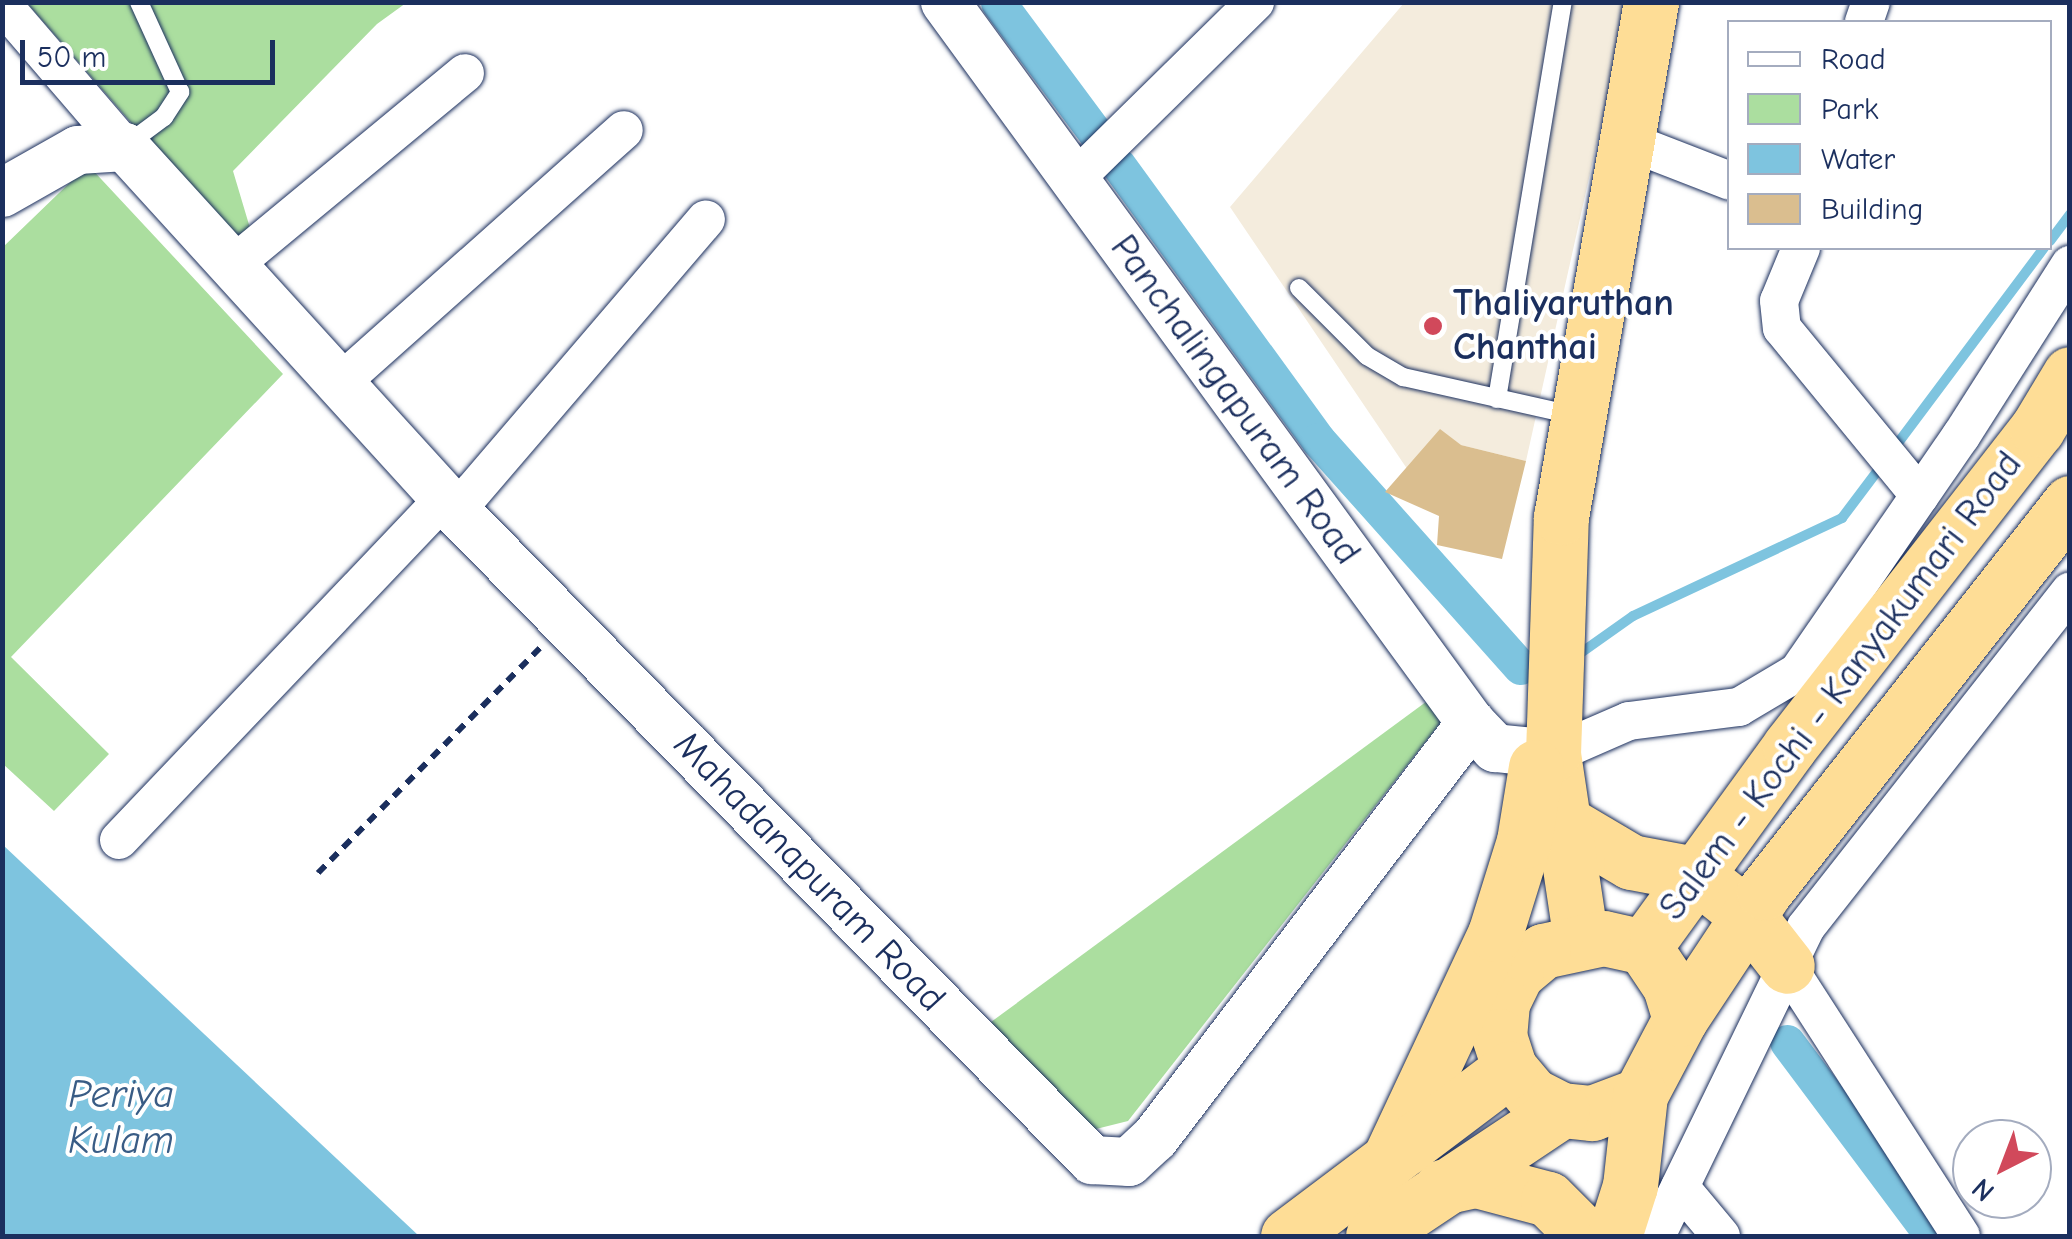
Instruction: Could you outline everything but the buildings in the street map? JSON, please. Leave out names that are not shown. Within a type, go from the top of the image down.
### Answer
[{"type":"highway","points":[[1389,1160],[1495,934],[1546,753],[1561,517],[1651,2]]},
{"type":"highway","name":"Salem - Kochi - Kanyakumari Road","points":[[1644,948],[1695,874],[2037,428],[2070,374]]},
{"type":"highway","name":"Salem - Kochi - Kanyakumari Road","points":[[1680,1019],[1748,916],[2070,503]]},
{"type":"highway","points":[[1546,753],[1580,941]]},
{"type":"highway","points":[[1560,820],[1631,862],[1695,874],[1748,916],[1787,966]]},
{"type":"highway","points":[[1614,1236],[1630,1186],[1640,1095],[1680,1019],[1670,986],[1644,948],[1603,938],[1543,951],[1516,974],[1502,1003],[1499,1036],[1510,1069],[1532,1095],[1562,1110],[1592,1113],[1640,1095]]},
{"type":"highway","points":[[1288,1236],[1510,1069]]},
{"type":"highway","points":[[1373,1236],[1562,1110]]},
{"type":"highway","points":[[1442,1187],[1476,1180],[1548,1199],[1584,1236]]},
{"type":"street","points":[[1074,180],[1255,2]]},
{"type":"street","points":[[2,4],[124,147]]},
{"type":"street","name":"Panchalingapuram Road","points":[[950,4],[1471,723],[1495,748],[1546,753]]},
{"type":"street","points":[[232,265],[465,74]]},
{"type":"street","points":[[340,383],[624,130]]},
{"type":"street","points":[[1627,141],[1727,180]]},
{"type":"street","points":[[2,193],[78,150],[124,147]]},
{"type":"street","name":"Mahadanapuram Road","points":[[124,147],[450,505],[1092,1160],[1129,1162],[1155,1138],[1471,723]]},
{"type":"street","points":[[119,840],[450,505],[706,219]]},
{"type":"street","points":[[1799,250],[1779,301],[1782,328],[1920,496]]},
{"type":"street","points":[[1546,753],[1630,722],[1739,707],[1798,672],[1920,496],[2070,264]]},
{"type":"street","points":[[1656,1236],[1806,928],[2070,592]]},
{"type":"street","points":[[1787,966],[1961,1236]]},
{"type":"street","points":[[1680,1187],[1721,1236]]},
{"type":"lane","points":[[124,147],[164,117],[180,92],[139,2]]},
{"type":"lane","points":[[1497,400],[1564,2]]},
{"type":"lane","points":[[1299,288],[1367,356],[1403,376],[1578,416]]},
{"type":"path","points":[[318,873],[566,622]]},
{"type":"shaded area","name":"Thaliyaruthan Chanthai","points":[[1404,3],[1628,3],[1526,461],[1461,445],[1439,516],[1230,207]]},
{"type":"green space","points":[[27,3],[406,3],[377,24],[233,171],[250,228],[232,239]]},
{"type":"green space","points":[[88,165],[283,374],[11,657],[109,754],[54,811],[3,764],[2,248]]},
{"type":"green space","points":[[1434,696],[1445,717],[1128,1121],[1092,1130],[991,1022]]},
{"type":"water","name":"Periya Kulam","points":[[3,845],[419,1236],[3,1236]]},
{"type":"waterway","points":[[998,2],[1096,134]]},
{"type":"waterway","points":[[1119,166],[1318,440],[1520,667]]},
{"type":"waterway","points":[[2052,238],[2070,214]]},
{"type":"waterway","points":[[1892,451],[2043,250]]},
{"type":"waterway","points":[[1575,657],[1633,616],[1842,518],[1882,465]]},
{"type":"waterway","points":[[1787,1042],[1932,1236]]},
{"type":"place","name":"Thaliyaruthan Chanthai","points":[[1433,326]]}]
